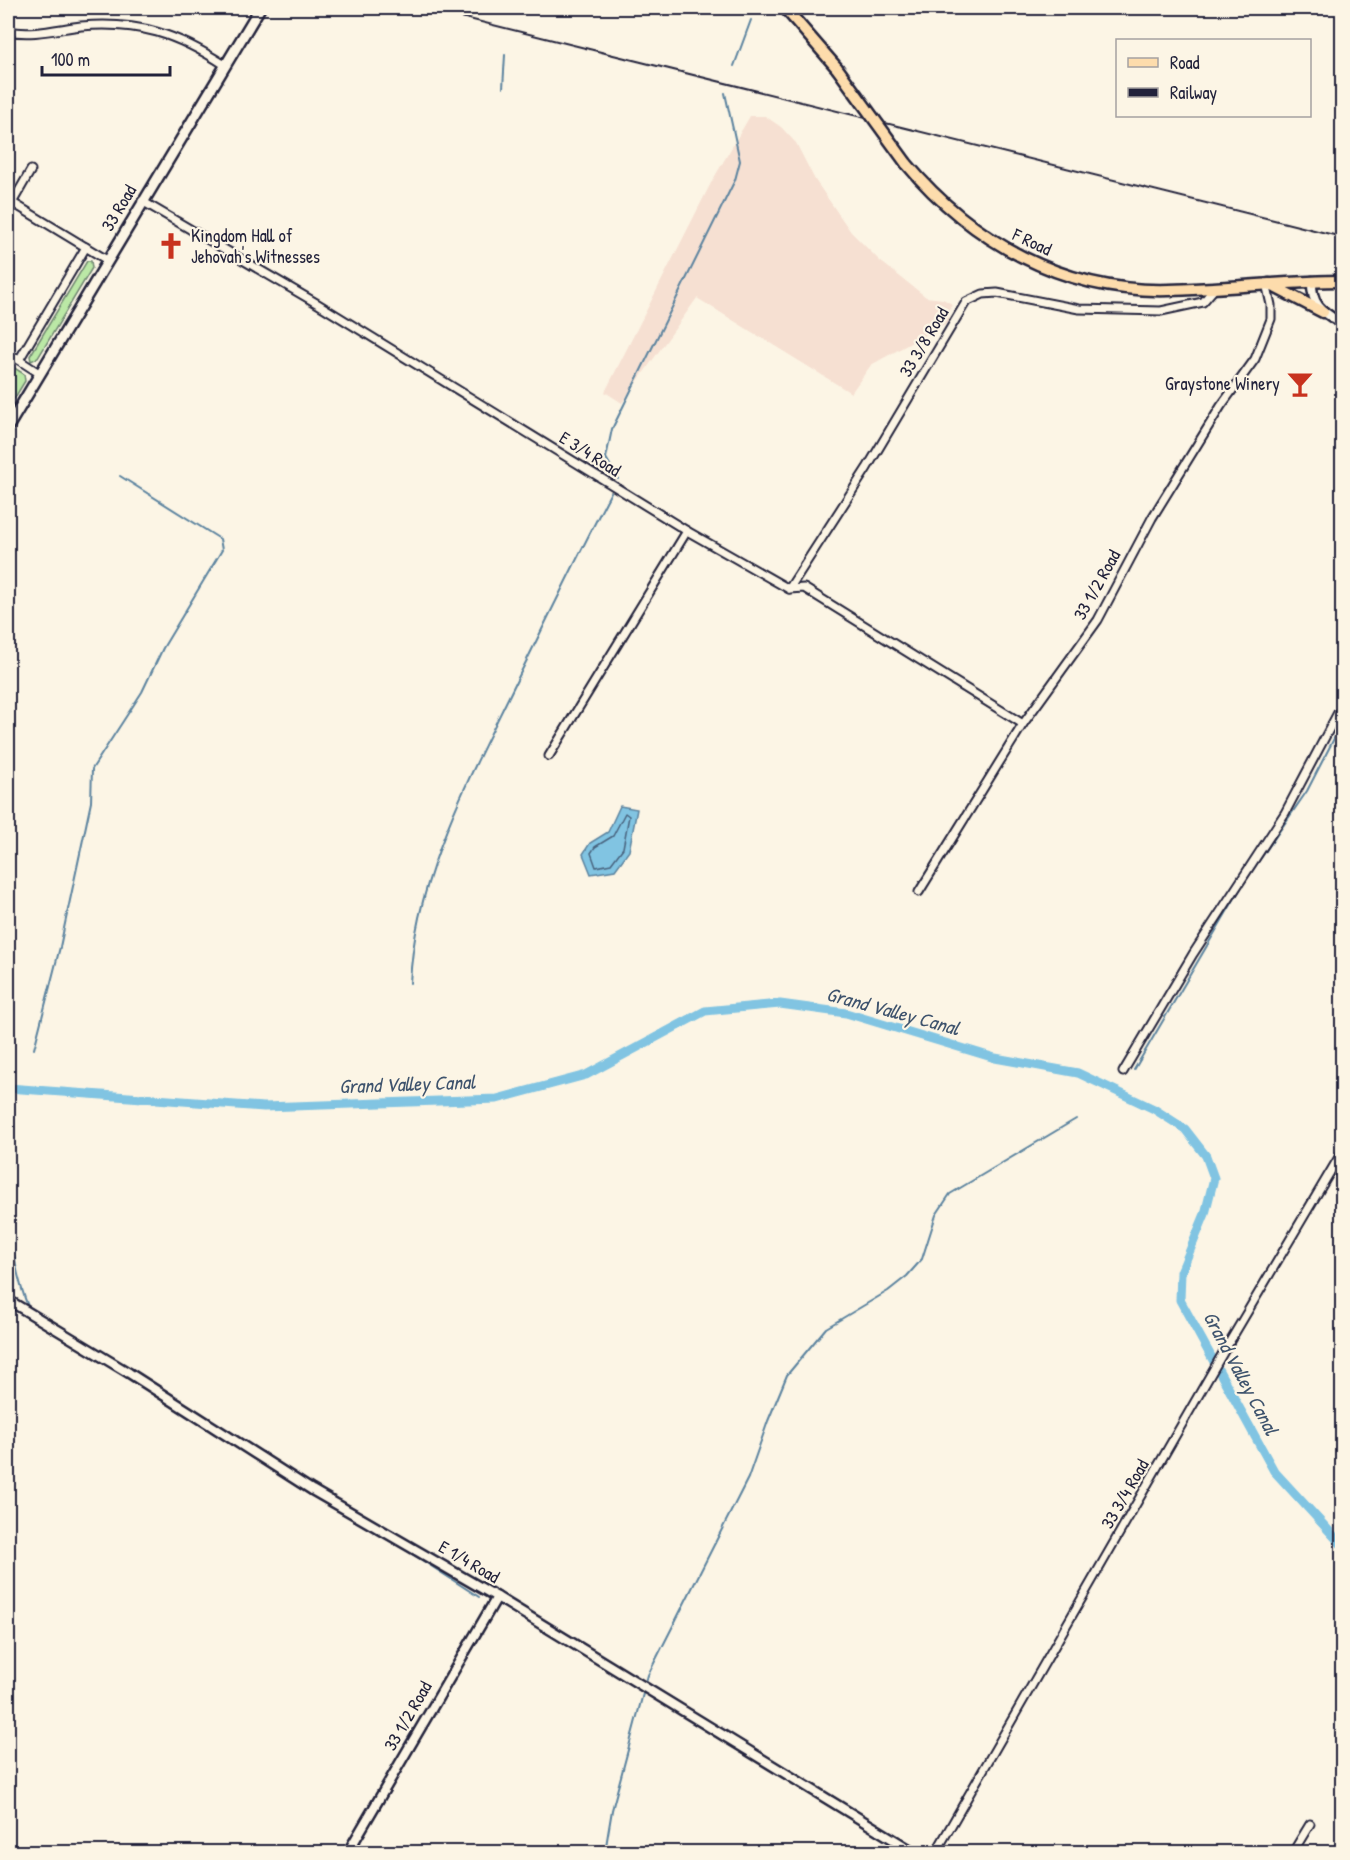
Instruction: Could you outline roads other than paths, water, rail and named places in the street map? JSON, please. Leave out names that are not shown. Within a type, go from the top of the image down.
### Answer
[{"type":"main road","name":"33 Road","points":[[8,427],[260,8]]},
{"type":"main road","name":"F Road","points":[[785,8],[837,68],[906,163],[934,195],[969,225],[1016,255],[1076,278],[1137,289],[1168,290],[1266,283],[1342,281]]},
{"type":"main road","points":[[1266,283],[1323,312]]},
{"type":"street","points":[[8,31],[32,32],[100,25],[138,26],[182,39],[225,66]]},
{"type":"street","points":[[31,170],[10,202],[107,260]]},
{"type":"street","name":"E 3/4 Road","points":[[142,201],[318,304],[687,531],[789,589],[804,588],[1023,724]]},
{"type":"street","points":[[19,360],[86,247]]},
{"type":"street","points":[[1312,281],[1313,300],[1323,312],[1342,324]]},
{"type":"street","name":"33 1/2 Road","points":[[919,892],[1023,724],[1098,620],[1152,518],[1221,406],[1255,359],[1271,319],[1271,305],[1266,283]]},
{"type":"street","name":"33 3/8 Road","points":[[789,589],[867,468],[966,302],[983,294],[997,293],[1079,309],[1161,311],[1203,302],[1216,286]]},
{"type":"street","points":[[8,353],[39,373]]},
{"type":"street","points":[[549,756],[687,531]]},
{"type":"street","points":[[1123,1072],[1193,954],[1285,813],[1342,705]]},
{"type":"street","name":"33 3/4 Road","points":[[936,1852],[1220,1358],[1342,1152]]},
{"type":"street","name":"E 1/4 Road","points":[[8,1300],[129,1373],[312,1490],[496,1597],[914,1852]]},
{"type":"street","name":"33 1/2 Road","points":[[348,1852],[496,1597]]},
{"type":"street","points":[[1293,1852],[1310,1824]]},
{"type":"water","points":[[620,806],[637,809],[629,851],[615,870],[591,874],[583,854],[590,843],[608,832]]},
{"type":"waterway","points":[[734,66],[751,20]]},
{"type":"waterway","points":[[503,88],[505,55]]},
{"type":"waterway","points":[[618,479],[606,458],[612,429],[735,180],[740,161],[725,93]]},
{"type":"waterway","points":[[34,1049],[60,947],[91,802],[92,769],[142,692],[163,648],[222,550],[220,539],[120,476]]},
{"type":"waterway","points":[[410,983],[414,943],[422,904],[447,829],[480,756],[611,492]]},
{"type":"waterway","points":[[1134,1070],[1245,881],[1307,791],[1342,723]]},
{"type":"waterway","name":"Grand Valley Canal","points":[[8,1088],[264,1107],[497,1099],[586,1075],[705,1011],[780,1004],[846,1013],[995,1058],[1078,1073],[1154,1109],[1185,1129],[1206,1156],[1214,1178],[1205,1214],[1181,1272],[1180,1300],[1274,1471],[1342,1545]]},
{"type":"waterway","points":[[605,1852],[612,1810],[648,1675],[748,1478],[787,1375],[826,1328],[888,1291],[907,1276],[922,1259],[936,1215],[950,1194],[1076,1119]]},
{"type":"waterway","points":[[14,1135],[10,1178],[10,1224],[17,1268],[29,1309]]},
{"type":"waterway","points":[[400,1546],[479,1597]]},
{"type":"railway","points":[[425,8],[1342,237]]},
{"type":"place","name":"Kingdom Hall of Jehovah's Witnesses","points":[[171,246]]},
{"type":"place","name":"Graystone Winery","points":[[1300,384]]}]
